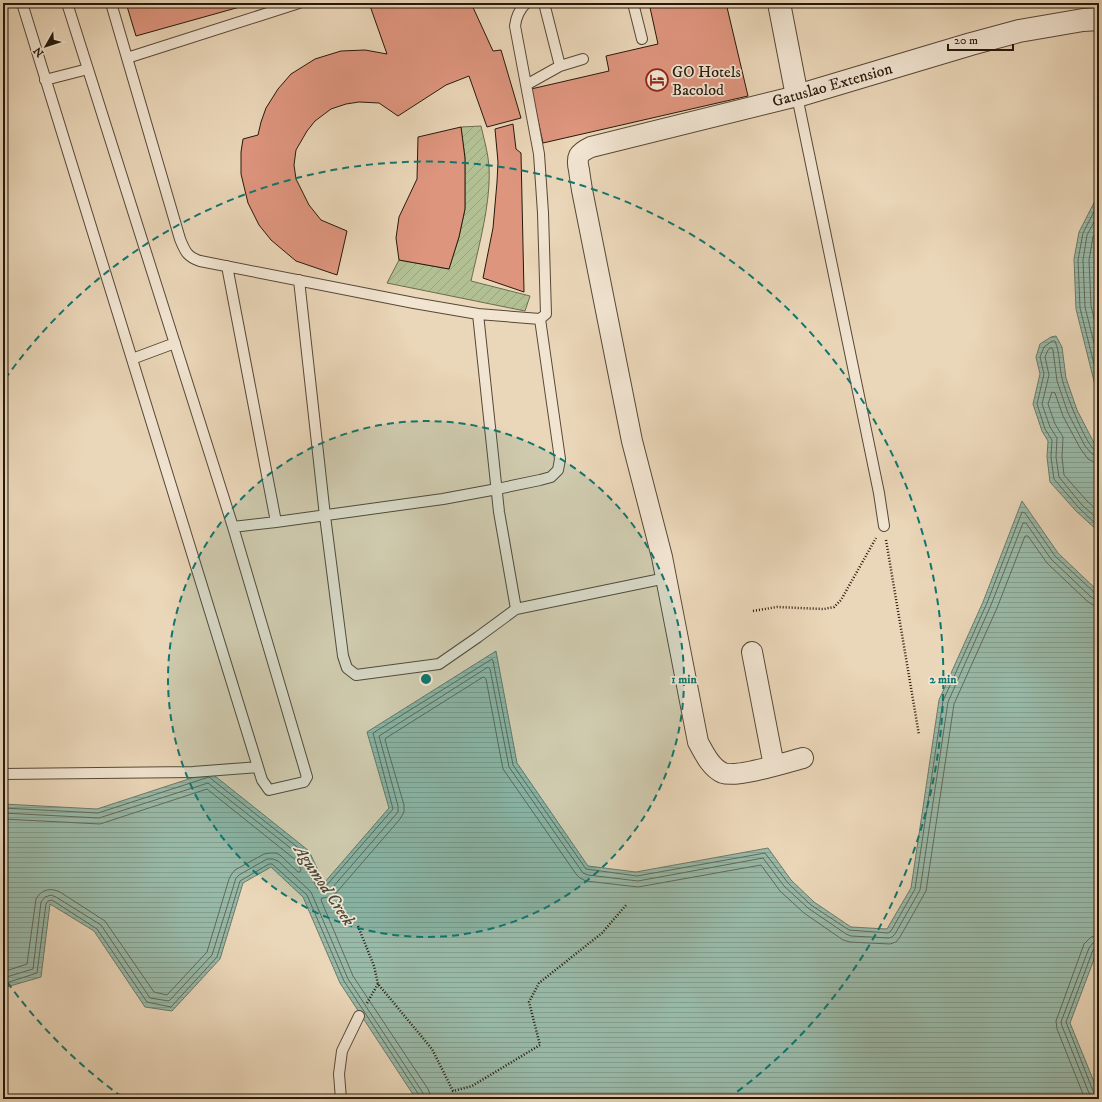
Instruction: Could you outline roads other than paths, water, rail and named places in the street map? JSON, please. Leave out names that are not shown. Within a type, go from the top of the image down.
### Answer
[{"type":"street","points":[[779,3],[797,96]]},
{"type":"street","name":"Gatuslao Extension","points":[[666,578],[632,441],[578,166],[577,160],[580,155],[591,147],[797,96],[1018,32],[1083,20],[1099,19]]},
{"type":"street","points":[[666,578],[698,742],[714,767],[723,773],[732,774],[774,766],[803,758]]},
{"type":"street","points":[[752,652],[774,766]]},
{"type":"lane","points":[[22,3],[262,780],[269,790],[304,782],[307,777],[233,527],[67,3]]},
{"type":"lane","points":[[111,3],[183,248],[193,258],[414,303],[478,314],[540,319],[546,314],[543,213],[539,154],[515,26],[515,20],[520,10],[526,3]]},
{"type":"lane","points":[[126,58],[299,3]]},
{"type":"lane","points":[[544,3],[560,66]]},
{"type":"lane","points":[[633,3],[642,39]]},
{"type":"lane","points":[[526,85],[560,66],[583,59]]},
{"type":"lane","points":[[46,80],[88,69]]},
{"type":"lane","points":[[797,96],[879,493],[884,526]]},
{"type":"lane","points":[[227,266],[276,522]]},
{"type":"lane","points":[[299,280],[325,516],[344,656],[348,668],[356,674],[439,664],[516,609],[666,578]]},
{"type":"lane","points":[[478,314],[499,512],[516,609]]},
{"type":"lane","points":[[233,527],[325,516],[443,499],[497,489],[551,476],[558,470],[560,458],[540,319]]},
{"type":"lane","points":[[132,359],[175,343]]},
{"type":"lane","points":[[3,774],[193,772],[258,767]]},
{"type":"lane","points":[[341,1099],[339,1074],[342,1051],[359,1016]]},
{"type":"water","points":[[1099,193],[1099,401],[1076,309],[1074,259],[1079,232]]},
{"type":"water","points":[[1056,336],[1062,347],[1066,378],[1077,410],[1093,441],[1099,449],[1099,532],[1076,511],[1050,482],[1047,457],[1048,441],[1042,431],[1033,404],[1040,374],[1036,357],[1040,344],[1051,337]]},
{"type":"water","name":"Agumod Creek","points":[[1022,501],[1058,553],[1099,592],[1099,946],[1070,1023],[1099,1094],[1099,1099],[416,1099],[340,983],[303,897],[271,867],[243,883],[220,959],[172,1011],[145,1007],[94,931],[50,904],[41,977],[3,988],[3,804],[97,809],[210,772],[309,851],[324,883],[389,808],[367,732],[496,651],[517,763],[588,866],[636,872],[768,848],[791,880],[814,902],[851,927],[887,929],[911,888],[939,700],[983,602]]},
{"type":"place","name":"GO Hotels Bacolod","points":[[657,80]]}]
